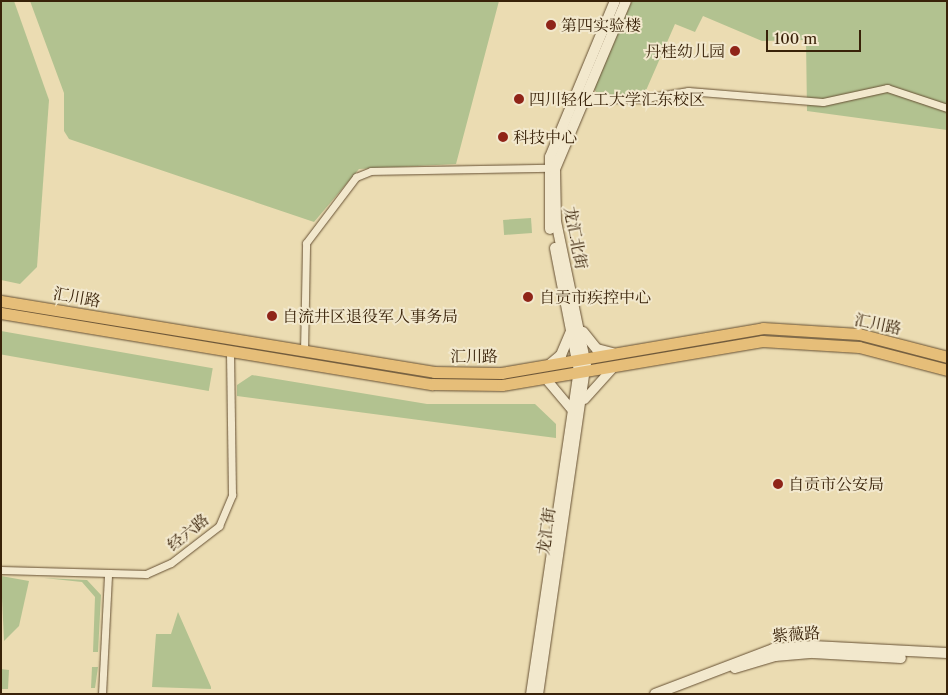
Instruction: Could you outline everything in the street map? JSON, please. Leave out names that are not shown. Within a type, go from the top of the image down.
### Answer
[{"type":"main road","name":"龙汇北街","points":[[575,324],[549,224],[547,168],[615,1]]},
{"type":"main road","name":"龙汇北街","points":[[580,374],[582,361],[556,222],[554,186],[557,157],[626,1]]},
{"type":"main road","name":"汇川路","points":[[1,301],[434,372],[501,373],[582,361],[763,328],[860,334],[947,357]]},
{"type":"main road","name":"汇川路","points":[[1,312],[230,352],[432,384],[502,385],[580,374],[762,341],[859,346],[947,370]]},
{"type":"main road","points":[[547,366],[561,355],[575,324],[597,349],[618,354]]},
{"type":"main road","name":"紫薇路","points":[[656,694],[773,649],[813,646],[947,653]]},
{"type":"main road","name":"紫薇路","points":[[672,694],[775,656],[813,653],[947,660]]},
{"type":"street","points":[[583,99],[633,100],[688,91],[823,102],[887,88],[947,108]]},
{"type":"street","points":[[304,352],[306,243],[356,178],[370,171],[547,168]]},
{"type":"street","name":"经六路","points":[[1,570],[136,576],[163,568],[226,518],[232,495],[230,352]]},
{"type":"street","points":[[546,379],[576,409],[587,391],[612,368]]},
{"type":"street","name":"龙汇街","points":[[538,694],[580,374]]},
{"type":"street","name":"龙汇街","points":[[530,694],[576,409]]},
{"type":"street","points":[[102,694],[108,576]]},
{"type":"green space","points":[[1,1],[14,1],[49,100],[37,267],[20,284],[1,280]]},
{"type":"green space","points":[[30,1],[499,1],[456,164],[359,169],[314,222],[69,139],[64,131],[64,93]]},
{"type":"green space","points":[[632,1],[947,1],[947,130],[807,111],[806,40],[762,41],[703,16],[695,32],[675,24],[644,95],[599,96],[594,89]]},
{"type":"green space","points":[[531,218],[532,233],[504,235],[503,220]]},
{"type":"green space","points":[[1,331],[213,368],[209,391],[1,354]]},
{"type":"green space","points":[[252,375],[427,404],[535,404],[556,424],[556,438],[237,396],[237,385]]},
{"type":"green space","points":[[1,576],[29,581],[19,626],[4,641]]},
{"type":"green space","points":[[44,578],[87,580],[101,595],[98,652],[93,652],[95,597],[82,582]]},
{"type":"green space","points":[[178,612],[211,689],[152,687],[156,634],[171,634]]},
{"type":"green space","points":[[92,667],[98,667],[95,688],[91,688]]},
{"type":"green space","points":[[1,669],[9,670],[8,689],[1,689]]},
{"type":"place","name":"第四实验楼","points":[[551,25]]},
{"type":"place","name":"丹桂幼儿园","points":[[735,51]]},
{"type":"place","name":"四川轻化工大学汇东校区","points":[[519,99]]},
{"type":"place","name":"科技中心","points":[[503,137]]},
{"type":"place","name":"自贡市疾控中心","points":[[528,297]]},
{"type":"place","name":"自流井区退役军人事务局","points":[[272,316]]},
{"type":"place","name":"自贡市公安局","points":[[778,484]]}]
